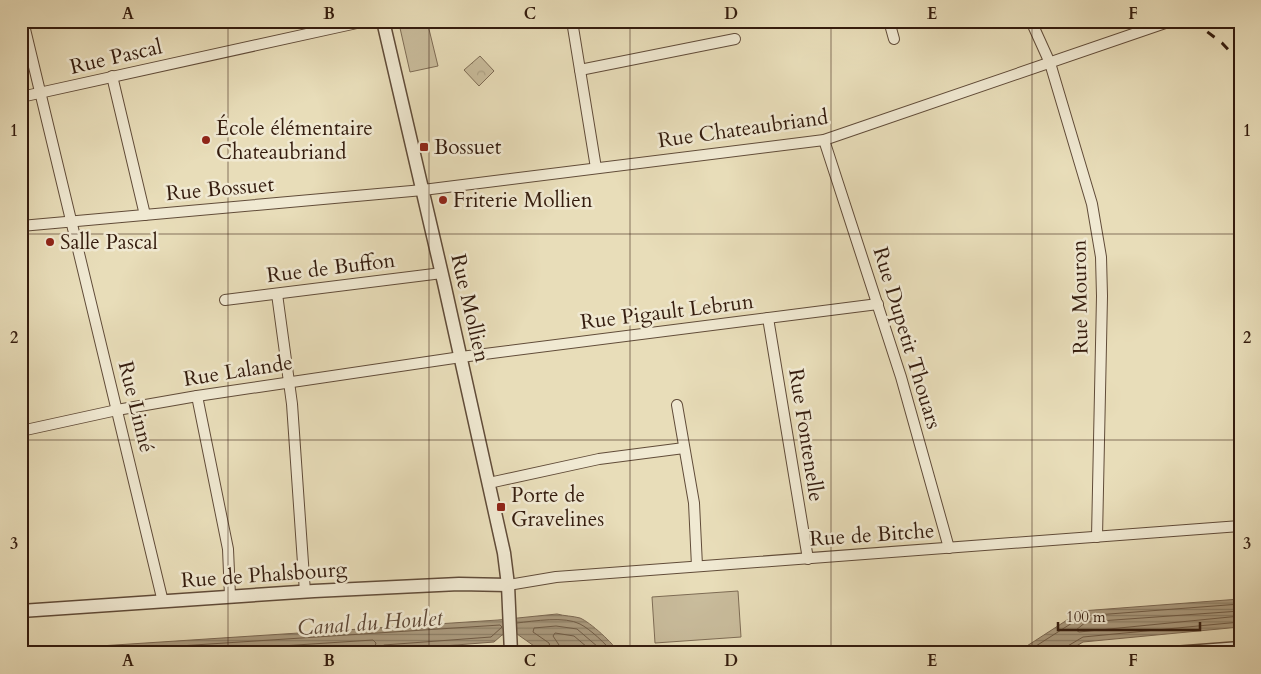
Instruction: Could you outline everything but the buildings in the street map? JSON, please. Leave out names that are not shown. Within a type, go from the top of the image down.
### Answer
[{"type":"street","name":"Rue Linné","points":[[23,21],[163,602]]},
{"type":"street","name":"Rue Pascal","points":[[21,97],[366,21]]},
{"type":"street","points":[[383,23],[399,21]]},
{"type":"street","points":[[572,21],[596,168]]},
{"type":"street","points":[[889,21],[894,39]]},
{"type":"street","name":"Rue Mouron","points":[[1031,21],[1050,63],[1091,199],[1101,257],[1103,281],[1097,537]]},
{"type":"street","name":"Rue Chateaubriand","points":[[422,190],[824,140],[1171,21]]},
{"type":"street","name":"Rue Mollien","points":[[383,23],[442,273],[504,553],[508,585],[510,636],[513,652]]},
{"type":"street","points":[[580,70],[735,39]]},
{"type":"street","points":[[112,76],[145,215]]},
{"type":"street","name":"Rue Dupetit Thouars","points":[[824,140],[878,304],[949,548]]},
{"type":"street","name":"Rue Bossuet","points":[[21,226],[422,190]]},
{"type":"street","name":"Rue de Buffon","points":[[225,300],[442,273]]},
{"type":"street","points":[[278,294],[290,382],[304,592]]},
{"type":"street","name":"Rue Pigault Lebrun","points":[[461,357],[878,304]]},
{"type":"street","name":"Rue Fontenelle","points":[[768,318],[808,559]]},
{"type":"street","name":"Rue Lalande","points":[[21,431],[117,410],[197,396],[461,357]]},
{"type":"street","points":[[197,396],[228,549],[230,596]]},
{"type":"street","points":[[677,405],[695,515],[697,566]]},
{"type":"street","points":[[489,483],[599,459],[684,448]]},
{"type":"street","name":"Rue de Bitche","points":[[508,585],[546,578],[1240,526]]},
{"type":"street","name":"Rue de Phalsbourg","points":[[21,611],[230,596],[465,583],[508,585]]},
{"type":"street","points":[[1174,653],[1240,648]]},
{"type":"street","points":[[471,653],[513,652]]},
{"type":"green space","points":[[427,21],[438,66],[410,72],[400,28]]},
{"type":"green space","points":[[480,56],[494,71],[479,86],[464,70]]},
{"type":"green space","points":[[738,591],[741,637],[655,643],[652,597]]},
{"type":"water","points":[[1240,599],[1240,627],[1083,642],[1065,653],[1016,653],[1081,611]]},
{"type":"water","points":[[557,614],[584,620],[607,639],[619,653],[544,653],[517,634],[502,635],[494,642],[354,653],[44,653],[50,650],[69,648],[498,620]]},
{"type":"railway","points":[[1193,21],[1222,43],[1240,62]]},
{"type":"place","name":"École élémentaire Chateaubriand","points":[[206,140]]},
{"type":"place","name":"Bossuet","points":[[424,147]]},
{"type":"place","name":"Friterie Mollien","points":[[443,200]]},
{"type":"place","name":"Salle Pascal","points":[[50,242]]},
{"type":"place","name":"Porte de Gravelines","points":[[501,507]]},
{"type":"water label","name":"Canal du Houlet","points":[[370,623]]}]
